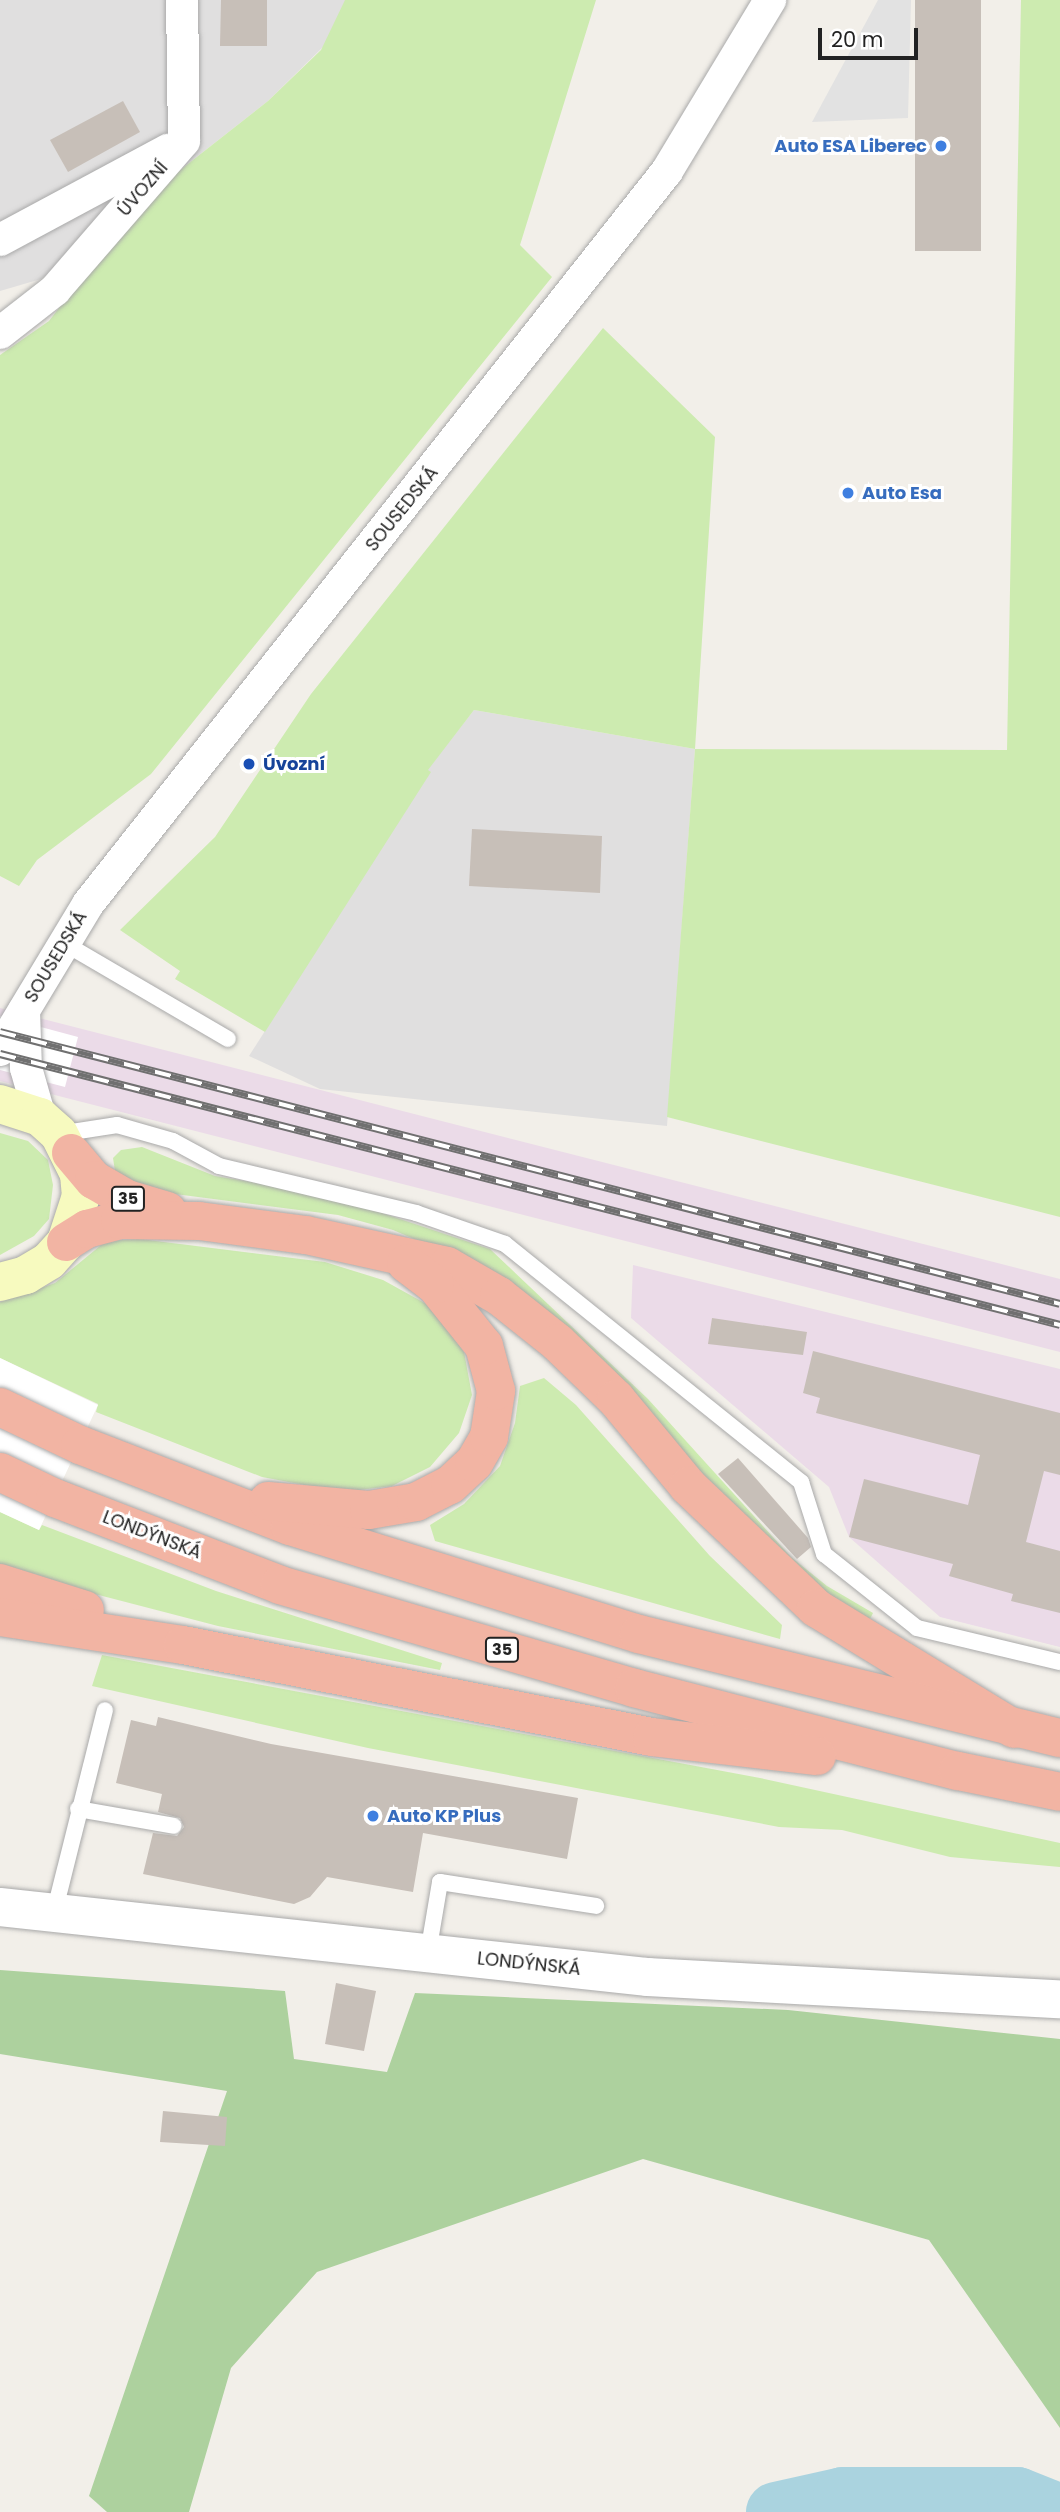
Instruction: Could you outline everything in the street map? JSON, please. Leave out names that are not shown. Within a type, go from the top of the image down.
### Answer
[{"type":"highway","name":"35","points":[[57,1134],[94,1180],[127,1199],[199,1220],[390,1252],[447,1266],[499,1296],[558,1343],[616,1399],[688,1486],[816,1608],[1014,1729]]},
{"type":"highway","name":"35","points":[[66,1242],[87,1229],[120,1220],[199,1220]]},
{"type":"highway","name":"35","points":[[201,1492],[369,1510],[416,1502],[450,1485],[474,1462],[495,1414],[496,1391],[484,1346],[435,1284],[390,1252]]},
{"type":"highway","name":"35","points":[[0,1407],[80,1444],[290,1526],[639,1634],[1014,1729],[1060,1738]]},
{"type":"highway","name":"LONDÝNSKÁ","points":[[0,1472],[55,1498],[280,1585],[634,1688],[958,1771],[1060,1792]]},
{"type":"highway","name":"35","points":[[0,1583],[183,1645]]},
{"type":"highway","name":"35","points":[[0,1617],[183,1645],[639,1735],[958,1771]]},
{"type":"main road","points":[[0,1104],[57,1134],[81,1196],[66,1242],[48,1261],[26,1275],[0,1282]]},
{"type":"street","points":[[0,240],[184,141],[181,0]]},
{"type":"street","name":"SOUSEDSKÁ","points":[[0,1050],[62,942],[250,697],[667,171],[770,0]]},
{"type":"street","name":"ÚVOZNÍ","points":[[0,333],[55,290],[184,141]]},
{"type":"street","name":"SOUSEDSKÁ","points":[[24,1011],[26,1068],[57,1134]]},
{"type":"street","name":"LONDÝNSKÁ","points":[[0,1907],[648,1977],[1060,1999]]},
{"type":"lane","points":[[62,942],[228,1039]]},
{"type":"lane","points":[[57,1134],[117,1125],[173,1141],[219,1166],[416,1213],[505,1244],[800,1482],[824,1554],[917,1628],[1060,1662]]},
{"type":"lane","points":[[54,1913],[105,1710]]},
{"type":"lane","points":[[78,1809],[174,1826]]},
{"type":"lane","points":[[428,1953],[440,1882],[596,1906]]},
{"type":"shaded area","points":[[0,0],[349,0],[324,46],[268,101],[41,279],[0,291]]},
{"type":"shaded area","points":[[878,0],[911,0],[908,118],[812,122]]},
{"type":"shaded area","points":[[474,710],[695,749],[667,1126],[320,1089],[249,1056],[430,772],[427,770]]},
{"type":"shaded area","points":[[0,1008],[1060,1279],[1060,1352],[0,1081]]},
{"type":"shaded area","points":[[633,1265],[1060,1369],[1060,1647],[940,1617],[849,1537],[829,1487],[631,1318]]},
{"type":"green space","points":[[345,0],[596,0],[520,245],[552,277],[151,774],[37,860],[19,886],[0,876],[0,355],[49,321],[142,200],[268,101],[321,50]]},
{"type":"green space","points":[[1021,0],[1060,0],[1060,1217],[667,1117],[695,749],[1007,750]]},
{"type":"green space","points":[[603,328],[715,437],[695,749],[474,710],[428,770],[431,772],[265,1032],[175,979],[180,971],[120,930],[215,837],[311,694]]},
{"type":"green space","points":[[0,1133],[28,1141],[48,1160],[53,1185],[49,1219],[34,1236],[0,1255]]},
{"type":"green space","points":[[142,1147],[215,1176],[325,1194],[490,1249],[648,1399],[791,1557],[827,1586],[873,1613],[865,1629],[452,1255],[393,1230],[338,1215],[144,1190],[115,1171],[113,1158],[121,1150]]},
{"type":"green space","points":[[140,1239],[325,1262],[383,1280],[430,1306],[464,1352],[472,1395],[459,1433],[430,1467],[392,1486],[342,1492],[262,1477],[96,1412],[98,1404],[0,1358],[0,1302],[55,1283],[106,1241]]},
{"type":"green space","points":[[544,1378],[576,1405],[710,1556],[782,1625],[780,1639],[435,1541],[430,1525],[464,1504],[500,1466],[515,1423],[520,1386]]},
{"type":"green space","points":[[0,1512],[39,1530],[42,1525],[216,1591],[442,1663],[440,1670],[218,1626],[41,1580],[0,1565]]},
{"type":"green space","points":[[102,1655],[760,1778],[1060,1843],[1060,1867],[950,1857],[842,1830],[779,1827],[368,1748],[92,1686]]},
{"type":"green space","points":[[0,1970],[285,1991],[294,2059],[387,2072],[415,1993],[788,2010],[1060,2039],[1060,2428],[929,2240],[643,2159],[317,2272],[231,2368],[189,2512],[107,2512],[89,2496],[227,2091],[0,2054]]},
{"type":"pier","points":[[0,1016],[78,1037],[65,1087],[0,1070]]},
{"type":"pier","points":[[0,1358],[98,1405],[39,1530],[0,1512]]},
{"type":"building","points":[[221,0],[267,0],[267,46],[220,46]]},
{"type":"building","points":[[915,0],[981,0],[981,251],[915,251]]},
{"type":"building","points":[[123,101],[140,132],[68,172],[50,140]]},
{"type":"building","points":[[472,829],[602,836],[600,893],[469,886]]},
{"type":"building","points":[[712,1318],[807,1332],[803,1355],[708,1344]]},
{"type":"building","points":[[813,1351],[1060,1413],[1060,1475],[1044,1471],[1026,1542],[1060,1551],[1060,1613],[1011,1601],[1013,1594],[949,1576],[953,1564],[849,1537],[864,1479],[968,1505],[980,1455],[816,1413],[820,1398],[803,1393]]},
{"type":"building","points":[[738,1458],[808,1538],[811,1547],[797,1559],[718,1474]]},
{"type":"building","points":[[158,1717],[271,1744],[578,1798],[567,1859],[423,1833],[413,1892],[327,1877],[310,1897],[294,1904],[143,1874],[153,1833],[177,1836],[184,1827],[180,1818],[158,1812],[162,1794],[116,1783],[131,1720],[156,1726]]},
{"type":"building","points":[[336,1983],[376,1991],[364,2051],[325,2044]]},
{"type":"building","points":[[163,2111],[227,2117],[225,2146],[160,2142]]},
{"type":"waterway","points":[[776,2512],[843,2497],[1017,2497],[1055,2512]]},
{"type":"railway","points":[[0,1032],[1060,1304]]},
{"type":"railway","points":[[0,1054],[1060,1325]]},
{"type":"place","name":"Auto ESA Liberec","points":[[941,146]]},
{"type":"place","name":"Auto Esa","points":[[848,493]]},
{"type":"place","name":"Úvozní","points":[[249,764]]},
{"type":"place","name":"Auto KP Plus","points":[[373,1816]]}]
